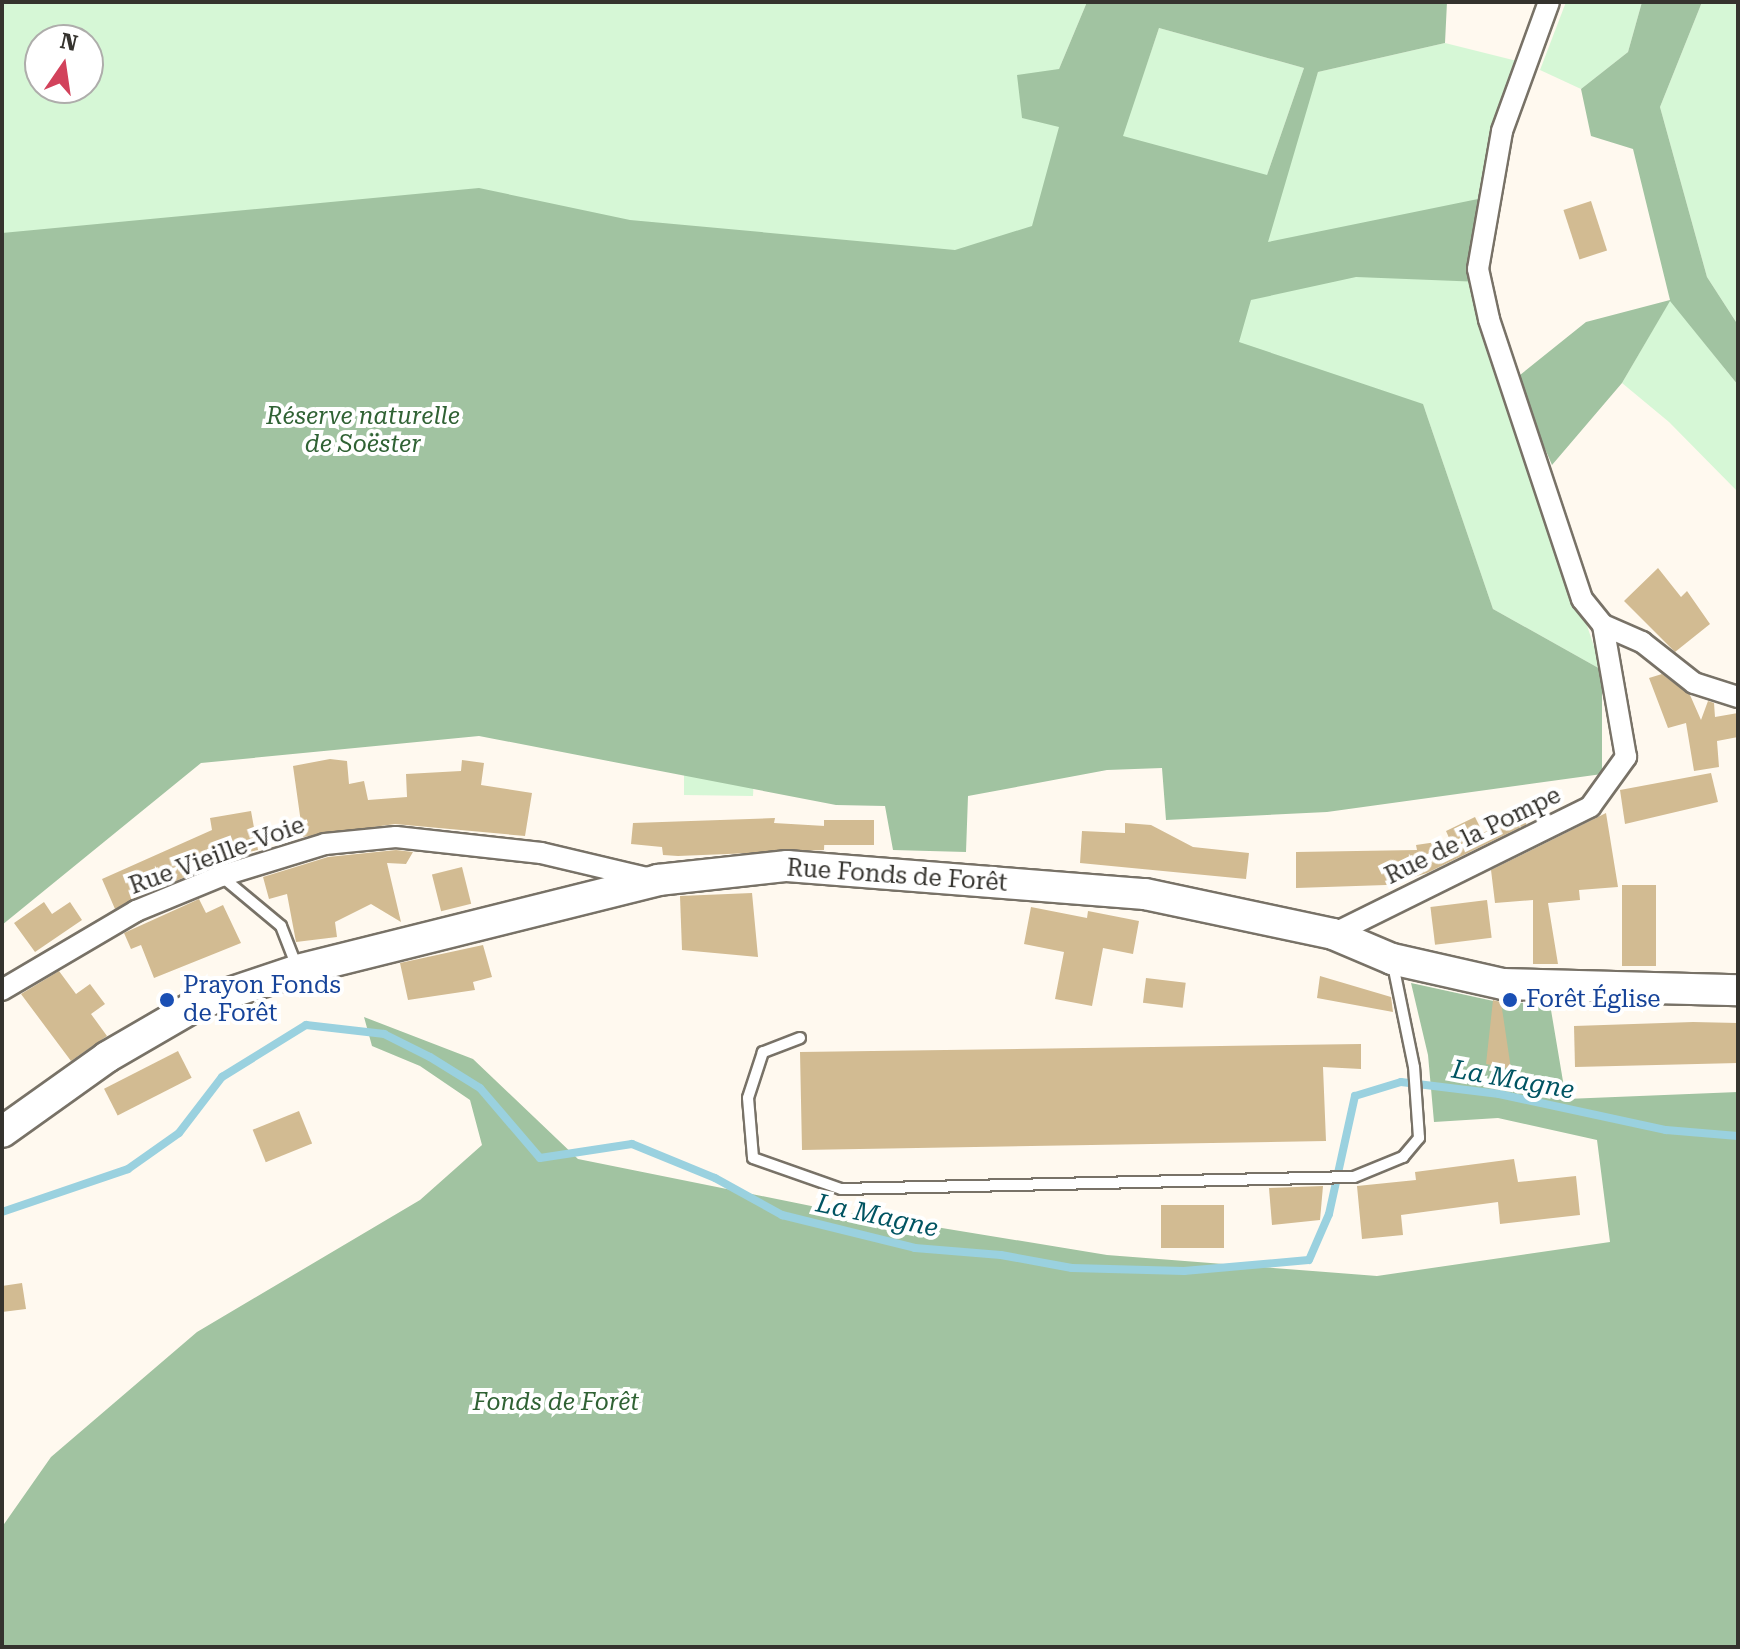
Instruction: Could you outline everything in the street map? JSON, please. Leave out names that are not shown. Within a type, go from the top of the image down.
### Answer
[{"type":"main road","name":"Rue Fonds de Forêt","points":[[2,1132],[107,1057],[200,1003],[298,970],[658,880],[787,866],[1145,894],[1333,934],[1392,959],[1503,984],[1738,990]]},
{"type":"street","name":"Rue de la Pompe","points":[[1333,934],[1590,807],[1626,757],[1603,625],[1582,599],[1489,319],[1478,269],[1502,131],[1549,2]]},
{"type":"street","points":[[1603,625],[1642,642],[1694,683],[1738,697]]},
{"type":"street","name":"Rue Vieille-Voie","points":[[2,990],[136,911],[221,876],[325,844],[396,837],[541,853],[658,880]]},
{"type":"lane","points":[[221,876],[281,926],[298,970]]},
{"type":"lane","points":[[800,1038],[763,1052],[748,1098],[753,1158],[841,1189],[1354,1177],[1403,1157],[1419,1138],[1414,1067],[1392,959]]},
{"type":"green space","name":"Réserve naturelle de Soëster","points":[[2,2],[1087,2],[1059,69],[1122,136],[1159,28],[1304,68],[1267,175],[1283,179],[1318,72],[1445,43],[1517,61],[1478,199],[1482,282],[1471,282],[1602,670],[1493,609],[1425,410],[755,758],[753,796],[684,795],[684,727],[2,617]]},
{"type":"green space","name":"Réserve naturelle de Soëster","points":[[1087,2],[1447,2],[1445,43],[1318,72],[1268,242],[1478,199],[1482,282],[1356,277],[1251,300],[1239,342],[1423,404],[1493,609],[1602,670],[1602,774],[1327,812],[1166,820],[1162,768],[1107,770],[968,796],[966,852],[893,850],[885,806],[836,805],[479,736],[201,763],[2,925],[2,233],[479,188],[630,220],[955,250],[1032,226],[1059,127],[1022,118],[1017,75],[1059,69]],"holes":[[[1159,28],[1304,68],[1267,175],[1123,136]]]},
{"type":"green space","points":[[1566,2],[1642,2],[1628,52],[1581,89],[1540,70]]},
{"type":"green space","points":[[1642,2],[1702,2],[1660,107],[1707,277],[1738,325],[1738,385],[1670,301],[1622,383],[1552,465],[1515,379],[1586,322],[1670,300],[1633,149],[1591,136],[1581,89],[1628,52]]},
{"type":"green space","points":[[1702,2],[1738,2],[1738,325],[1707,277],[1660,107]]},
{"type":"green space","points":[[1670,300],[1738,385],[1738,492],[1669,422],[1622,383]]},
{"type":"green space","name":"Fonds de Forêt","points":[[1411,983],[1498,1002],[1550,1004],[1566,1099],[1738,1092],[1738,1647],[2,1647],[2,1527],[51,1457],[197,1332],[420,1200],[482,1145],[470,1100],[420,1066],[372,1046],[364,1017],[473,1059],[578,1159],[826,1209],[1107,1255],[1377,1276],[1610,1242],[1597,1140],[1498,1118],[1434,1122],[1428,1055]]},
{"type":"building","points":[[1591,201],[1607,250],[1579,259],[1563,210]]},
{"type":"building","points":[[1658,568],[1681,597],[1687,591],[1710,624],[1675,652],[1624,601]]},
{"type":"building","points":[[1662,674],[1690,695],[1701,720],[1708,701],[1714,703],[1715,717],[1738,713],[1738,737],[1717,741],[1719,767],[1694,771],[1686,723],[1668,728],[1649,678]]},
{"type":"building","points":[[330,759],[347,761],[349,784],[364,781],[368,800],[407,797],[406,774],[461,771],[462,760],[484,763],[481,785],[532,793],[525,836],[395,824],[303,837],[293,766]]},
{"type":"building","points":[[1711,773],[1718,802],[1625,824],[1620,790]]},
{"type":"building","points":[[251,811],[258,850],[184,865],[189,875],[115,909],[102,879],[212,830],[210,818]]},
{"type":"building","points":[[1521,812],[1527,824],[1427,873],[1386,885],[1296,888],[1296,852],[1417,850],[1416,845],[1450,840],[1446,831],[1475,817],[1483,833]]},
{"type":"building","points":[[1606,813],[1618,887],[1579,890],[1580,900],[1548,903],[1558,964],[1533,964],[1533,900],[1495,903],[1491,870]]},
{"type":"building","points":[[775,818],[774,823],[825,826],[824,850],[678,856],[663,855],[662,847],[631,844],[633,823]]},
{"type":"building","points":[[824,820],[874,820],[874,845],[824,845]]},
{"type":"building","points":[[1125,823],[1151,825],[1193,847],[1249,853],[1246,879],[1080,863],[1082,831],[1125,833]]},
{"type":"building","points":[[396,850],[413,852],[406,864],[387,863],[401,922],[371,904],[335,922],[337,937],[296,942],[287,894],[269,899],[263,877],[328,857]]},
{"type":"building","points":[[462,867],[471,904],[441,911],[432,874]]},
{"type":"building","points":[[1622,885],[1656,885],[1656,966],[1622,966]]},
{"type":"building","points":[[752,893],[758,957],[682,950],[680,896]]},
{"type":"building","points":[[199,899],[206,913],[223,905],[241,943],[154,978],[141,945],[131,949],[124,933]]},
{"type":"building","points":[[1487,900],[1492,938],[1435,945],[1430,907]]},
{"type":"building","points":[[44,902],[52,914],[70,902],[82,920],[35,952],[14,923]]},
{"type":"building","points":[[1031,907],[1087,918],[1088,911],[1139,921],[1133,954],[1103,948],[1092,1006],[1055,999],[1064,952],[1024,944]]},
{"type":"building","points":[[483,945],[492,977],[473,982],[475,990],[408,1000],[400,963]]},
{"type":"building","points":[[59,971],[76,994],[90,984],[105,1004],[91,1014],[107,1036],[71,1061],[21,994]]},
{"type":"building","points":[[1320,976],[1391,997],[1393,1012],[1317,998]]},
{"type":"building","points":[[1146,978],[1186,983],[1183,1008],[1143,1003]]},
{"type":"building","points":[[1493,1000],[1501,1002],[1511,1069],[1486,1064]]},
{"type":"building","points":[[1738,1023],[1738,1063],[1575,1067],[1574,1026]]},
{"type":"building","points":[[1361,1044],[1361,1069],[1323,1067],[1326,1141],[802,1150],[800,1052]]},
{"type":"building","points":[[178,1051],[192,1078],[118,1115],[104,1089]]},
{"type":"building","points":[[299,1111],[312,1143],[266,1162],[253,1130]]},
{"type":"building","points":[[1514,1159],[1518,1182],[1576,1176],[1580,1215],[1500,1224],[1498,1202],[1401,1215],[1403,1235],[1362,1239],[1357,1186],[1416,1180],[1415,1172]]},
{"type":"building","points":[[1323,1186],[1320,1220],[1272,1225],[1269,1188]]},
{"type":"building","points":[[1161,1205],[1224,1205],[1224,1248],[1161,1248]]},
{"type":"building","points":[[22,1283],[26,1309],[2,1312],[2,1286]]},
{"type":"waterway","name":"La Magne","points":[[2,1212],[128,1169],[179,1133],[222,1077],[306,1025],[384,1034],[430,1057],[480,1088],[540,1158],[632,1144],[715,1178],[782,1215],[915,1248],[1001,1255],[1072,1268],[1184,1271],[1309,1260],[1329,1214],[1355,1096],[1401,1082],[1499,1094],[1666,1130],[1738,1136]]},
{"type":"place","name":"Prayon Fonds de Forêt","points":[[167,1000]]},
{"type":"place","name":"Forêt Église","points":[[1510,1000]]}]
